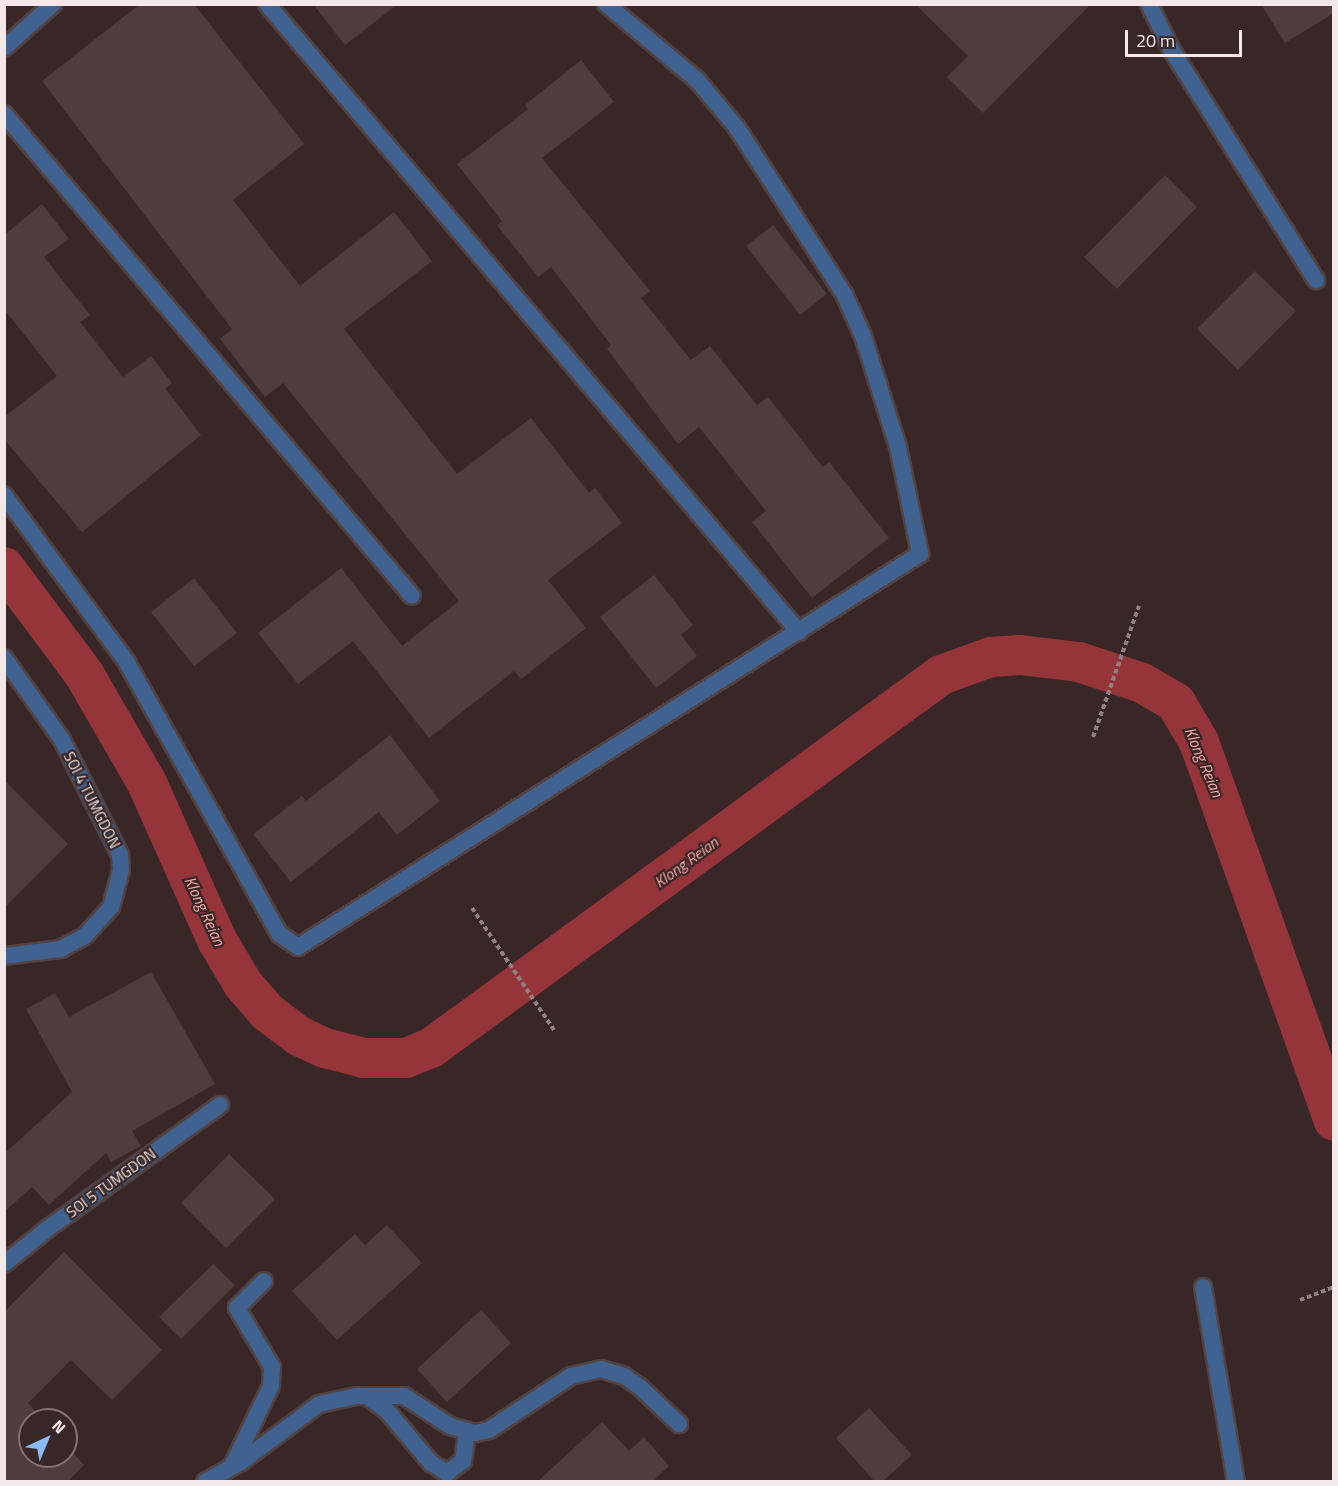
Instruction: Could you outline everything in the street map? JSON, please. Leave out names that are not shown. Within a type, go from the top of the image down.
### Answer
[{"type":"street","points":[[267,4],[800,632]]},
{"type":"street","points":[[4,495],[126,661],[279,934],[298,947],[800,632],[920,554],[898,447],[882,392],[844,294],[737,128],[697,80],[606,4]]},
{"type":"street","points":[[1149,4],[1171,50],[1316,280]]},
{"type":"street","points":[[4,48],[49,6]]},
{"type":"street","points":[[4,114],[412,596]]},
{"type":"street","name":"SOI 4 TUMGDON","points":[[4,658],[62,740],[120,855],[121,870],[111,907],[85,936],[62,949],[4,957]]},
{"type":"street","name":"SOI 5 TUMGDON","points":[[4,1264],[47,1229],[220,1105]]},
{"type":"street","points":[[231,1467],[271,1386],[272,1367],[237,1308],[264,1281]]},
{"type":"street","points":[[1203,1287],[1236,1482]]},
{"type":"street","points":[[205,1482],[231,1467],[319,1404],[368,1396],[404,1396],[450,1426],[467,1433],[489,1430],[571,1376],[601,1369],[624,1376],[640,1387],[679,1424]]},
{"type":"street","points":[[368,1396],[388,1412],[431,1463],[447,1473],[463,1461],[467,1433]]},
{"type":"path","points":[[1093,737],[1139,606]]},
{"type":"path","points":[[471,908],[554,1030]]},
{"type":"path","points":[[1300,1300],[1334,1287]]},
{"type":"building","points":[[140,4],[194,4],[304,144],[233,200],[300,286],[394,212],[432,261],[344,329],[457,474],[531,418],[589,493],[595,488],[622,523],[548,580],[586,628],[521,679],[514,671],[429,738],[353,641],[298,684],[258,633],[341,568],[402,646],[459,601],[283,383],[265,397],[220,339],[232,329],[42,81]]},
{"type":"building","points":[[313,4],[398,4],[345,45]]},
{"type":"building","points":[[915,4],[1091,4],[983,113],[947,77],[968,56]]},
{"type":"building","points":[[1261,4],[1334,4],[1334,13],[1285,43]]},
{"type":"building","points":[[581,60],[614,102],[542,158],[650,291],[641,298],[691,360],[710,346],[757,405],[768,397],[823,467],[829,462],[889,538],[812,598],[752,522],[766,511],[699,427],[678,444],[607,349],[611,345],[551,267],[538,277],[497,225],[502,221],[457,164],[528,109],[525,105]]},
{"type":"building","points":[[1165,175],[1197,207],[1117,289],[1084,257]]},
{"type":"building","points":[[42,204],[69,239],[44,257],[90,315],[80,322],[123,377],[151,356],[172,383],[165,388],[201,435],[82,532],[4,439],[4,417],[57,376],[4,309],[4,235]]},
{"type":"building","points":[[773,225],[827,294],[800,315],[746,246]]},
{"type":"building","points":[[1255,271],[1296,311],[1238,370],[1197,329]]},
{"type":"building","points":[[654,575],[693,625],[681,635],[697,656],[656,688],[600,617]]},
{"type":"building","points":[[194,578],[237,633],[194,666],[151,612]]},
{"type":"building","points":[[390,735],[440,801],[397,835],[379,812],[291,882],[253,834],[302,796],[306,801]]},
{"type":"building","points":[[4,780],[68,844],[4,908]]},
{"type":"building","points":[[151,972],[215,1084],[132,1131],[141,1146],[111,1162],[106,1153],[49,1205],[32,1187],[4,1212],[4,1154],[72,1092],[26,1009],[55,993],[69,1017]]},
{"type":"building","points":[[229,1154],[275,1199],[226,1248],[181,1203]]},
{"type":"building","points":[[387,1225],[422,1263],[337,1340],[292,1291],[355,1234],[365,1245]]},
{"type":"building","points":[[64,1252],[162,1350],[112,1400],[71,1360],[28,1403],[33,1408],[18,1408],[18,1468],[78,1468],[78,1458],[84,1465],[67,1482],[4,1482],[4,1312]]},
{"type":"building","points":[[213,1264],[235,1285],[181,1339],[159,1317]]},
{"type":"building","points":[[481,1310],[511,1343],[447,1402],[417,1369]]},
{"type":"building","points":[[869,1408],[912,1455],[882,1482],[875,1482],[836,1438]]},
{"type":"building","points":[[602,1422],[629,1451],[644,1437],[669,1466],[655,1479],[657,1482],[537,1482]]},
{"type":"waterway","name":"Klong Reian","points":[[4,567],[84,674],[147,783],[217,940],[243,984],[267,1012],[299,1036],[325,1048],[364,1058],[406,1058],[431,1048],[941,675],[991,657],[1020,655],[1079,662],[1142,683],[1176,703],[1199,742],[1334,1121]]}]
